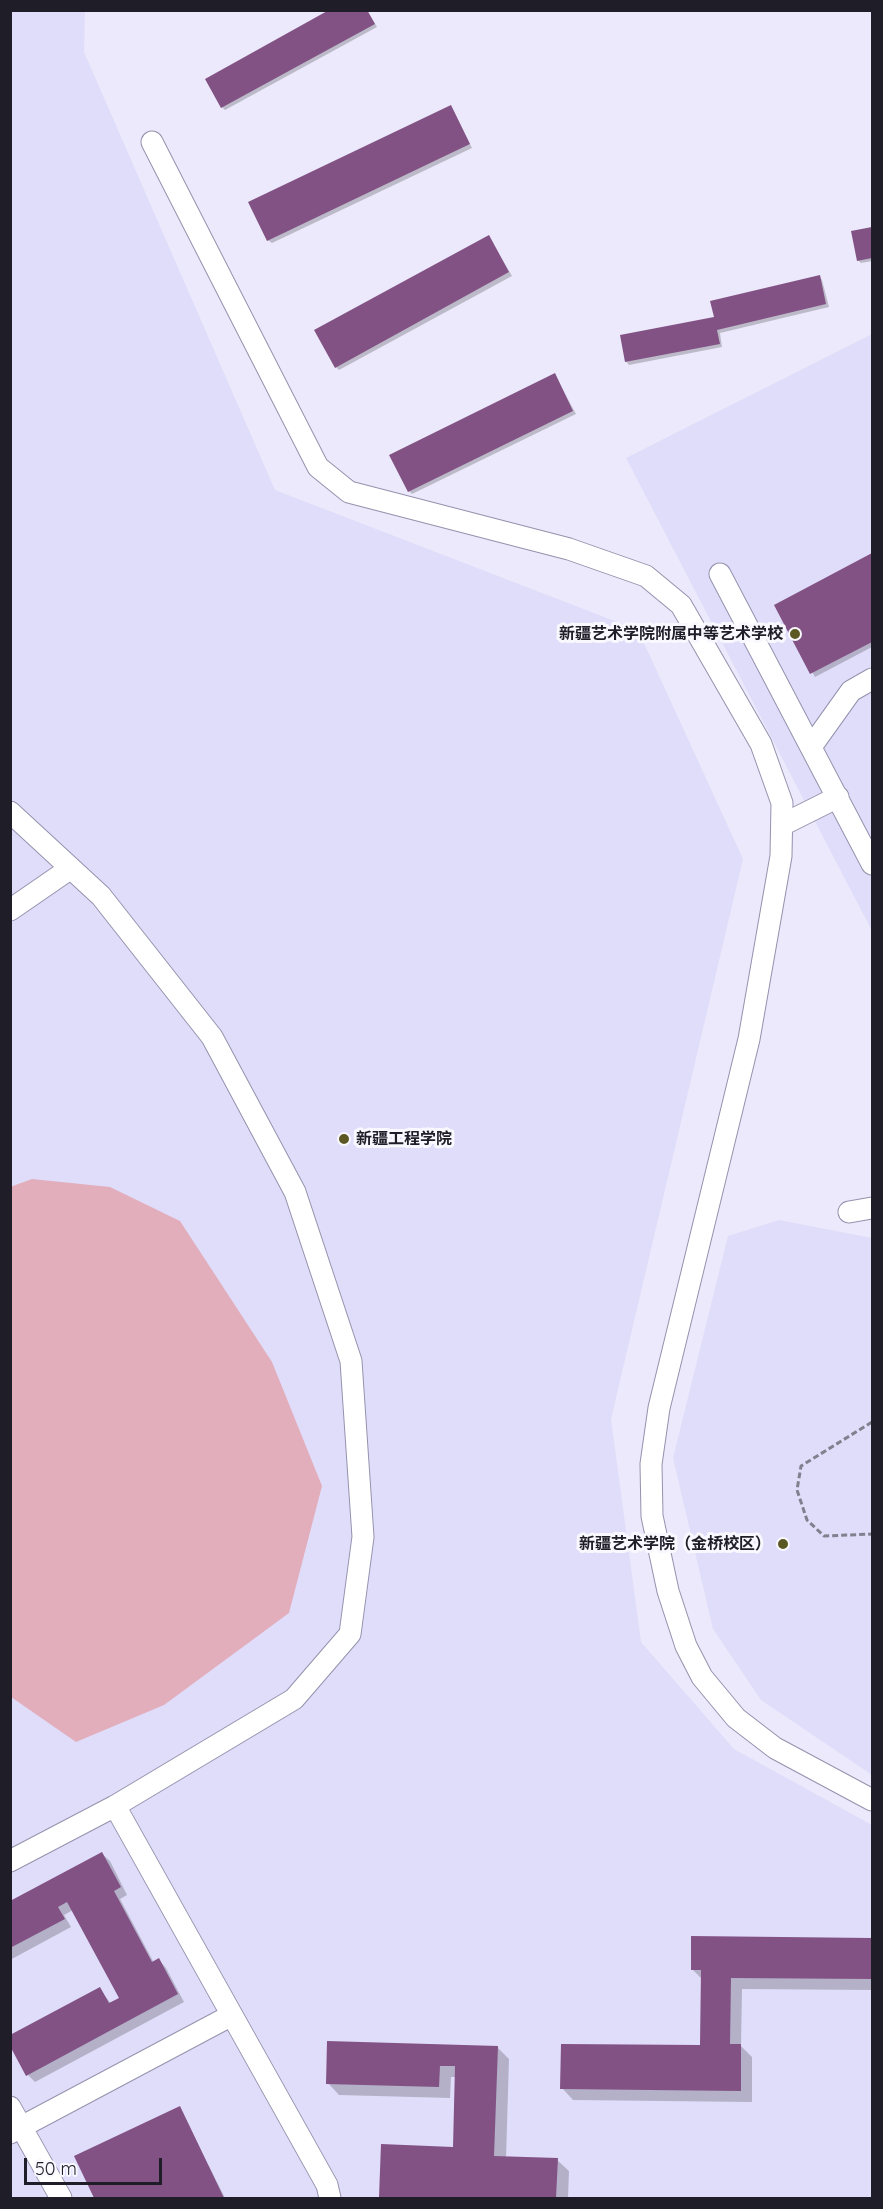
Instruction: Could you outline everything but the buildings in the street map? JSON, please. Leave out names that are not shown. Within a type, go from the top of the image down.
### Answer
[{"type":"street","points":[[152,142],[318,467],[349,492],[569,549],[646,576],[681,605],[761,744],[782,803],[781,856],[749,1039],[659,1408],[651,1464],[652,1516],[668,1591],[686,1646],[702,1677],[736,1718],[775,1748],[873,1800]]},
{"type":"street","points":[[720,574],[873,864]]},
{"type":"street","points":[[812,747],[851,691],[873,679]]},
{"type":"street","points":[[782,825],[837,797]]},
{"type":"street","points":[[10,812],[101,896],[212,1037],[295,1192],[351,1362],[363,1537],[350,1634],[294,1699],[115,1806],[10,1860]]},
{"type":"street","points":[[10,910],[71,868]]},
{"type":"street","points":[[849,1212],[873,1208]]},
{"type":"street","points":[[115,1806],[327,2185],[330,2199]]},
{"type":"street","points":[[16,2130],[232,2015]]},
{"type":"street","points":[[10,2107],[16,2130],[61,2199]]},
{"type":"path","points":[[873,1422],[801,1466],[797,1490],[807,1520],[824,1536],[873,1534]]},
{"type":"shaded area","name":"新疆工程学院","points":[[85,10],[84,52],[275,490],[638,630],[743,859],[611,1419],[641,1642],[734,1749],[872,1825],[872,2198],[11,2198],[10,11]]},
{"type":"shaded area","name":"新疆艺术学院附属中等艺术学校","points":[[872,334],[872,931],[626,458]]},
{"type":"shaded area","points":[[32,1179],[110,1187],[180,1221],[272,1362],[322,1486],[289,1613],[164,1705],[76,1742],[11,1697],[10,1187]]},
{"type":"shaded area","name":"新疆艺术学院（金桥校区）","points":[[779,1220],[872,1238],[872,1775],[761,1700],[713,1629],[673,1458],[728,1236]]},
{"type":"place","name":"新疆艺术学院附属中等艺术学校","points":[[795,634]]},
{"type":"place","name":"新疆工程学院","points":[[344,1139]]},
{"type":"place","name":"新疆艺术学院（金桥校区）","points":[[783,1544]]}]
